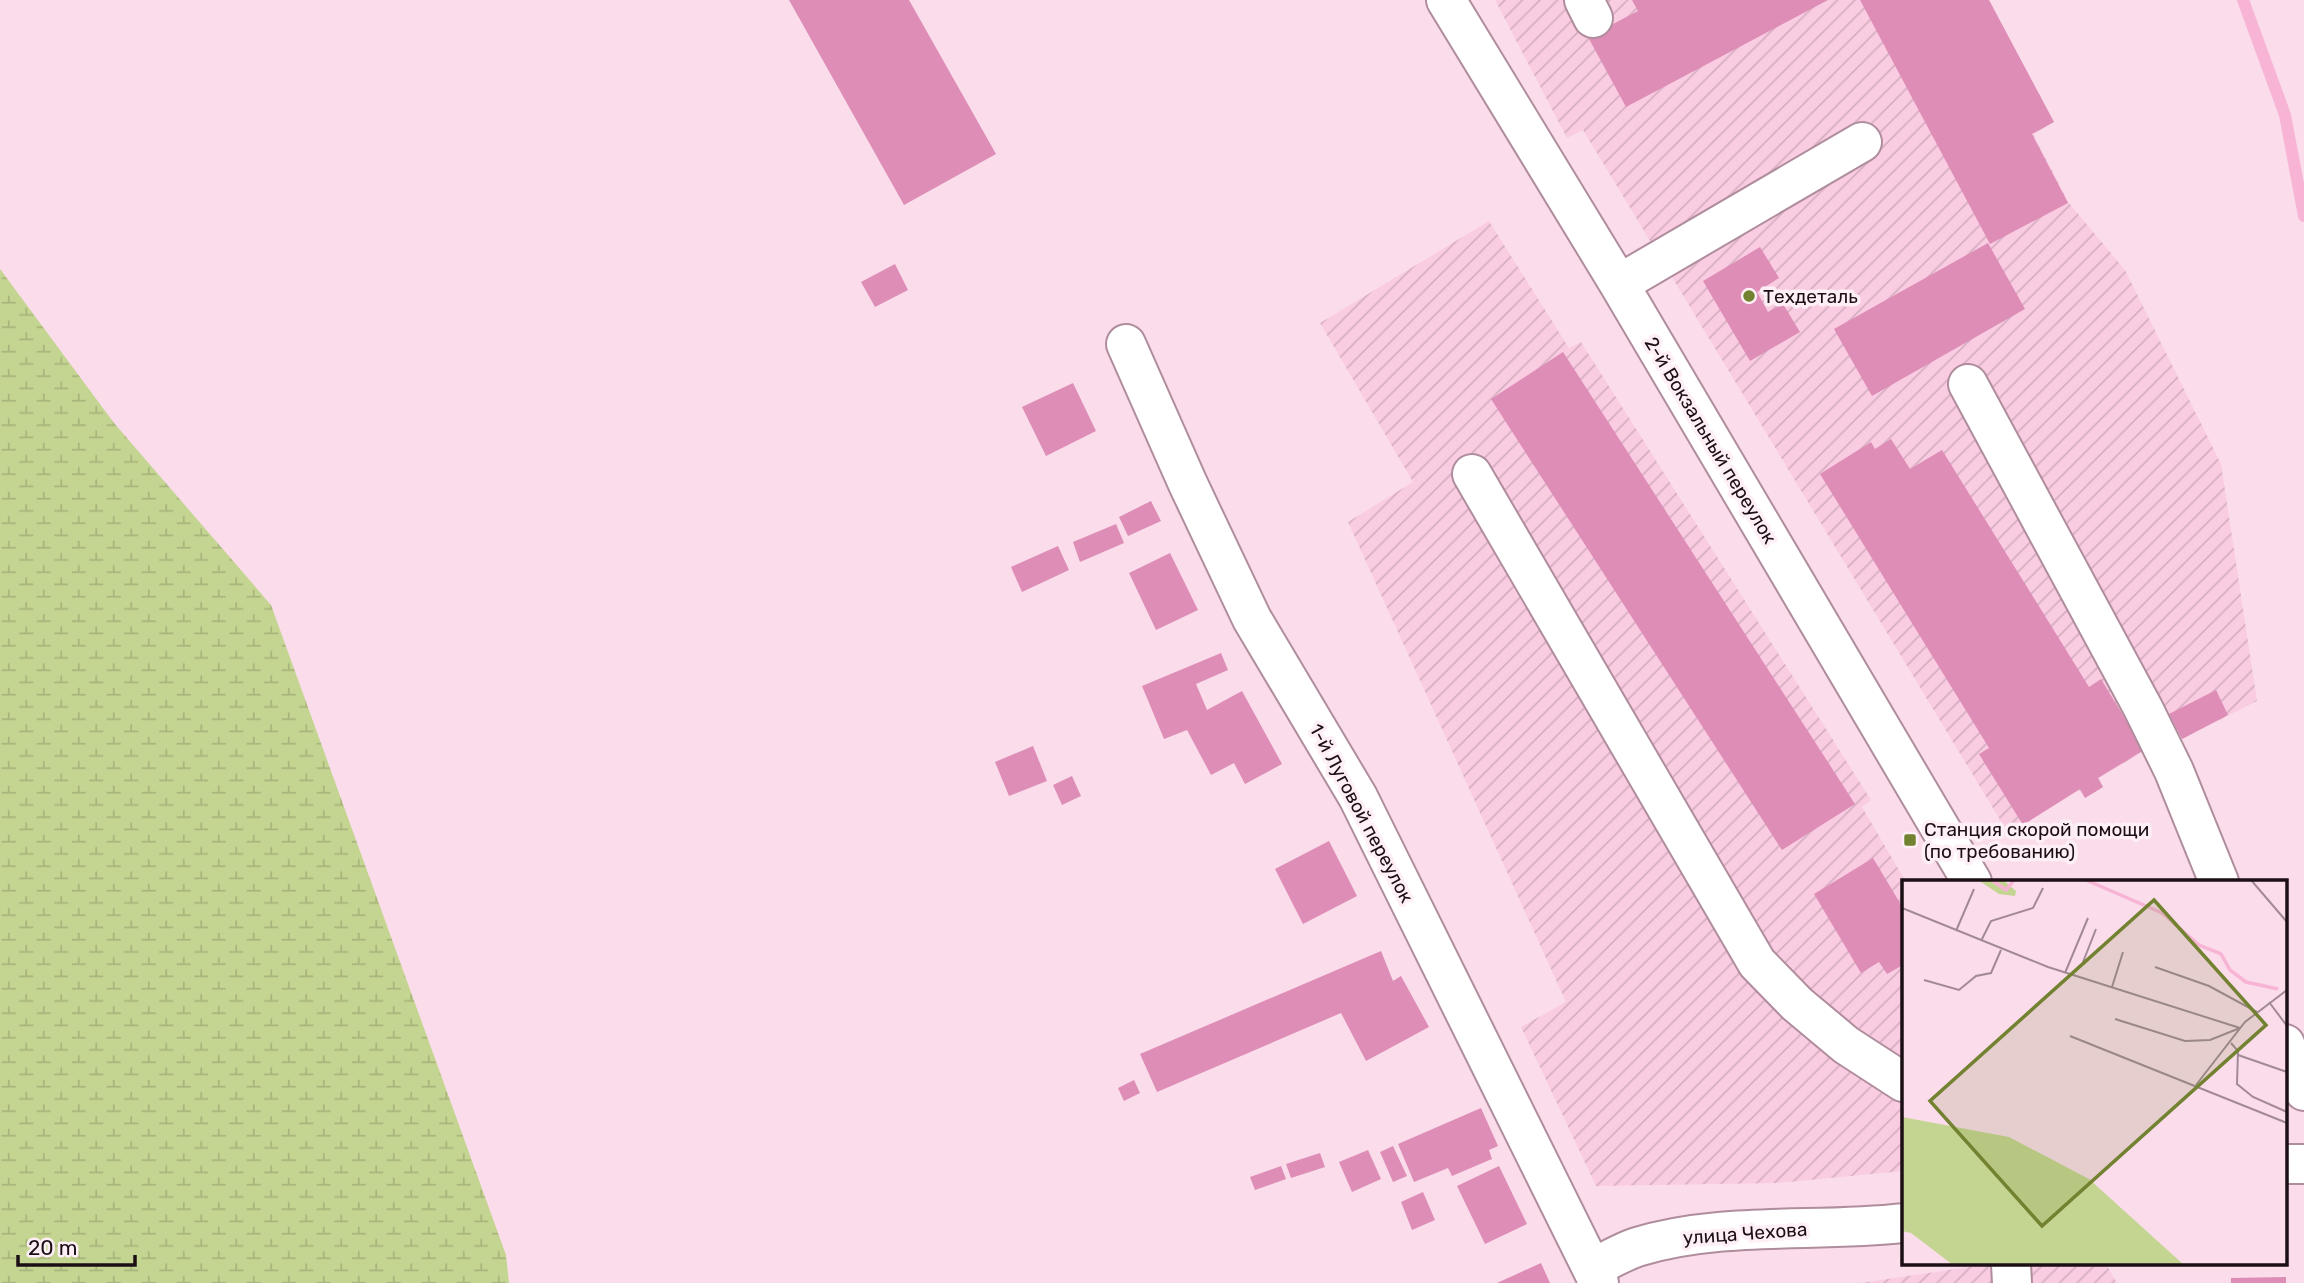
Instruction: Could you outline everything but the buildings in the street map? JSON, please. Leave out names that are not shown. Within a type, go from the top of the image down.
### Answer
[{"type":"street","name":"2-й Вокзальный переулок","points":[[1446,0],[1619,284],[1971,880]]},
{"type":"street","points":[[1619,284],[1862,142]]},
{"type":"street","name":"1-й Луговой переулок","points":[[1126,344],[1252,619],[1358,797],[1596,1276]]},
{"type":"street","points":[[1968,384],[2143,708],[2174,771],[2218,880]]},
{"type":"street","points":[[1472,474],[1757,963],[1797,1004],[1846,1045],[1902,1081]]},
{"type":"street","points":[[2286,1046],[2304,1091]]},
{"type":"street","points":[[2286,1164],[2304,1164]]},
{"type":"street","name":"улица Чехова","points":[[1596,1276],[1634,1248],[1672,1238],[1902,1223]]},
{"type":"shaded area","points":[[1495,0],[1989,0],[2054,122],[2033,134],[2069,203],[2125,270],[2221,464],[2257,701],[2182,739],[2177,731],[2099,778],[2103,787],[2085,798],[2079,790],[2008,833],[1583,130],[1567,138]]},
{"type":"shaded area","points":[[1489,221],[1569,348],[1581,342],[1871,800],[1862,807],[1905,880],[1902,880],[1902,1171],[1778,1183],[1596,1186],[1521,1027],[1566,1002],[1348,522],[1413,482],[1320,323]]},
{"type":"shaded area","points":[[1976,1266],[2107,1266],[2117,1283],[1860,1283]]},
{"type":"green space","points":[[0,269],[114,423],[271,605],[506,1255],[509,1283],[0,1283]]},
{"type":"waterway","points":[[2243,0],[2285,115],[2304,216]]},
{"type":"place","name":"Техдеталь","points":[[1749,296]]},
{"type":"place","name":"Станция скорой помощи (по требованию)","points":[[1910,840]]}]
